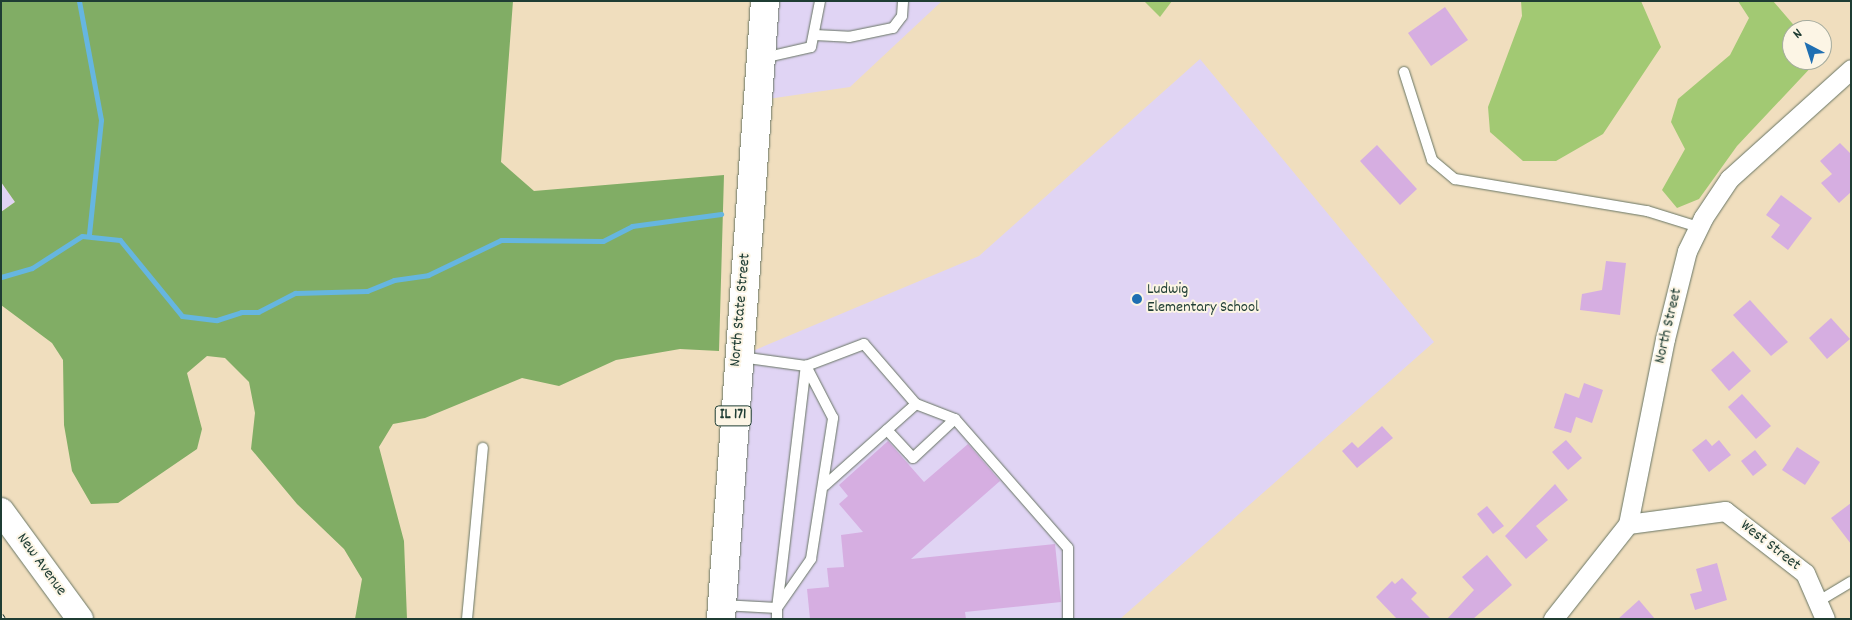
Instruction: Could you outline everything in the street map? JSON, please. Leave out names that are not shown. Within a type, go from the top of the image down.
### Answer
[{"type":"main road","name":"North State Street","points":[[721,612],[737,356],[765,1]]},
{"type":"main road","name":"New Avenue","points":[[1,511],[80,619]]},
{"type":"street","name":"North Street","points":[[1553,619],[1628,524],[1666,339],[1687,251],[1698,227],[1729,179],[1851,70]]},
{"type":"street","name":"West Street","points":[[1628,524],[1725,511],[1805,573],[1822,610]]},
{"type":"lane","points":[[760,59],[811,47],[815,35],[820,1]]},
{"type":"lane","points":[[815,35],[849,37],[893,28],[902,16],[903,1]]},
{"type":"lane","points":[[1404,72],[1432,160],[1454,179],[1647,211],[1698,227]]},
{"type":"lane","points":[[737,356],[806,366],[864,344],[916,404],[955,418],[1068,548],[1068,619]]},
{"type":"lane","points":[[777,608],[811,559],[825,485],[833,418],[806,366]]},
{"type":"lane","points":[[777,619],[806,366]]},
{"type":"lane","points":[[825,485],[916,404]]},
{"type":"lane","points":[[887,430],[913,458],[955,418]]},
{"type":"lane","points":[[467,619],[483,448]]},
{"type":"lane","points":[[1822,610],[1851,582]]},
{"type":"lane","points":[[721,612],[777,608]]},
{"type":"shaded area","points":[[776,1],[942,1],[850,87],[768,99]]},
{"type":"shaded area","name":"Ludwig Elementary School","points":[[1200,59],[1434,342],[1120,619],[733,619],[748,353],[979,256]]},
{"type":"shaded area","points":[[1,182],[15,202],[1,212]]},
{"type":"green space","points":[[1,1],[513,1],[501,162],[534,191],[724,175],[719,351],[680,349],[616,360],[559,386],[522,378],[425,418],[393,424],[379,447],[404,541],[407,619],[355,619],[362,579],[344,549],[297,504],[251,449],[255,413],[249,382],[225,358],[207,356],[187,373],[202,429],[197,449],[118,503],[91,504],[72,471],[64,425],[63,360],[52,343],[1,305],[1,212],[15,202],[1,182]]},
{"type":"green space","points":[[1144,1],[1172,1],[1160,17]]},
{"type":"green space","points":[[1521,1],[1641,1],[1661,47],[1603,134],[1556,161],[1523,161],[1490,132],[1488,107],[1522,16]]},
{"type":"green space","points":[[1738,1],[1773,1],[1789,20],[1782,20],[1782,70],[1808,70],[1737,146],[1699,199],[1677,208],[1662,190],[1685,149],[1671,122],[1678,99],[1730,55],[1749,18]]},
{"type":"building","points":[[1445,7],[1468,40],[1431,66],[1408,33]]},
{"type":"building","points":[[1840,143],[1851,154],[1851,192],[1839,203],[1821,183],[1832,174],[1820,161]]},
{"type":"building","points":[[1377,145],[1417,189],[1400,205],[1360,161]]},
{"type":"building","points":[[1781,195],[1812,218],[1788,250],[1771,237],[1780,225],[1766,215]]},
{"type":"building","points":[[1606,261],[1626,263],[1620,315],[1580,310],[1582,294],[1602,290]]},
{"type":"building","points":[[1750,300],[1788,342],[1771,356],[1733,315]]},
{"type":"building","points":[[1831,318],[1850,339],[1827,359],[1809,338]]},
{"type":"building","points":[[1733,351],[1751,371],[1729,391],[1711,370]]},
{"type":"building","points":[[1584,383],[1603,390],[1592,423],[1576,417],[1571,433],[1554,428],[1565,393],[1579,398]]},
{"type":"building","points":[[1742,394],[1771,426],[1756,439],[1728,407]]},
{"type":"building","points":[[1382,426],[1393,438],[1357,468],[1342,451],[1352,442],[1358,448]]},
{"type":"building","points":[[1706,439],[1712,446],[1719,440],[1731,455],[1709,472],[1692,450]]},
{"type":"building","points":[[1566,440],[1582,458],[1568,470],[1552,452]]},
{"type":"building","points":[[888,441],[924,482],[968,444],[1000,481],[911,559],[1055,544],[1061,602],[965,612],[966,619],[810,619],[807,589],[829,587],[827,568],[844,567],[841,535],[863,532],[839,504],[848,496],[839,485]]},
{"type":"building","points":[[1797,447],[1820,462],[1805,485],[1782,470]]},
{"type":"building","points":[[1755,450],[1767,465],[1753,476],[1741,461]]},
{"type":"building","points":[[1555,484],[1568,500],[1536,526],[1548,540],[1526,559],[1505,536]]},
{"type":"building","points":[[1851,503],[1851,544],[1831,518]]},
{"type":"building","points":[[1487,506],[1504,526],[1493,534],[1477,514]]},
{"type":"building","points":[[1487,555],[1512,585],[1473,619],[1447,619],[1474,590],[1462,577]]},
{"type":"building","points":[[1717,563],[1727,600],[1695,610],[1690,594],[1702,591],[1696,569]]},
{"type":"building","points":[[1402,578],[1417,593],[1411,599],[1431,619],[1397,619],[1376,597],[1392,581],[1395,584]]},
{"type":"building","points":[[1639,600],[1655,619],[1618,619]]},
{"type":"waterway","points":[[79,1],[101,120],[89,235]]},
{"type":"waterway","points":[[1,277],[32,268],[82,236],[120,240],[182,316],[217,320],[241,312],[258,312],[295,293],[367,291],[394,280],[428,275],[501,240],[603,241],[632,226],[721,214]]},
{"type":"place","name":"Ludwig Elementary School","points":[[1137,299]]}]
